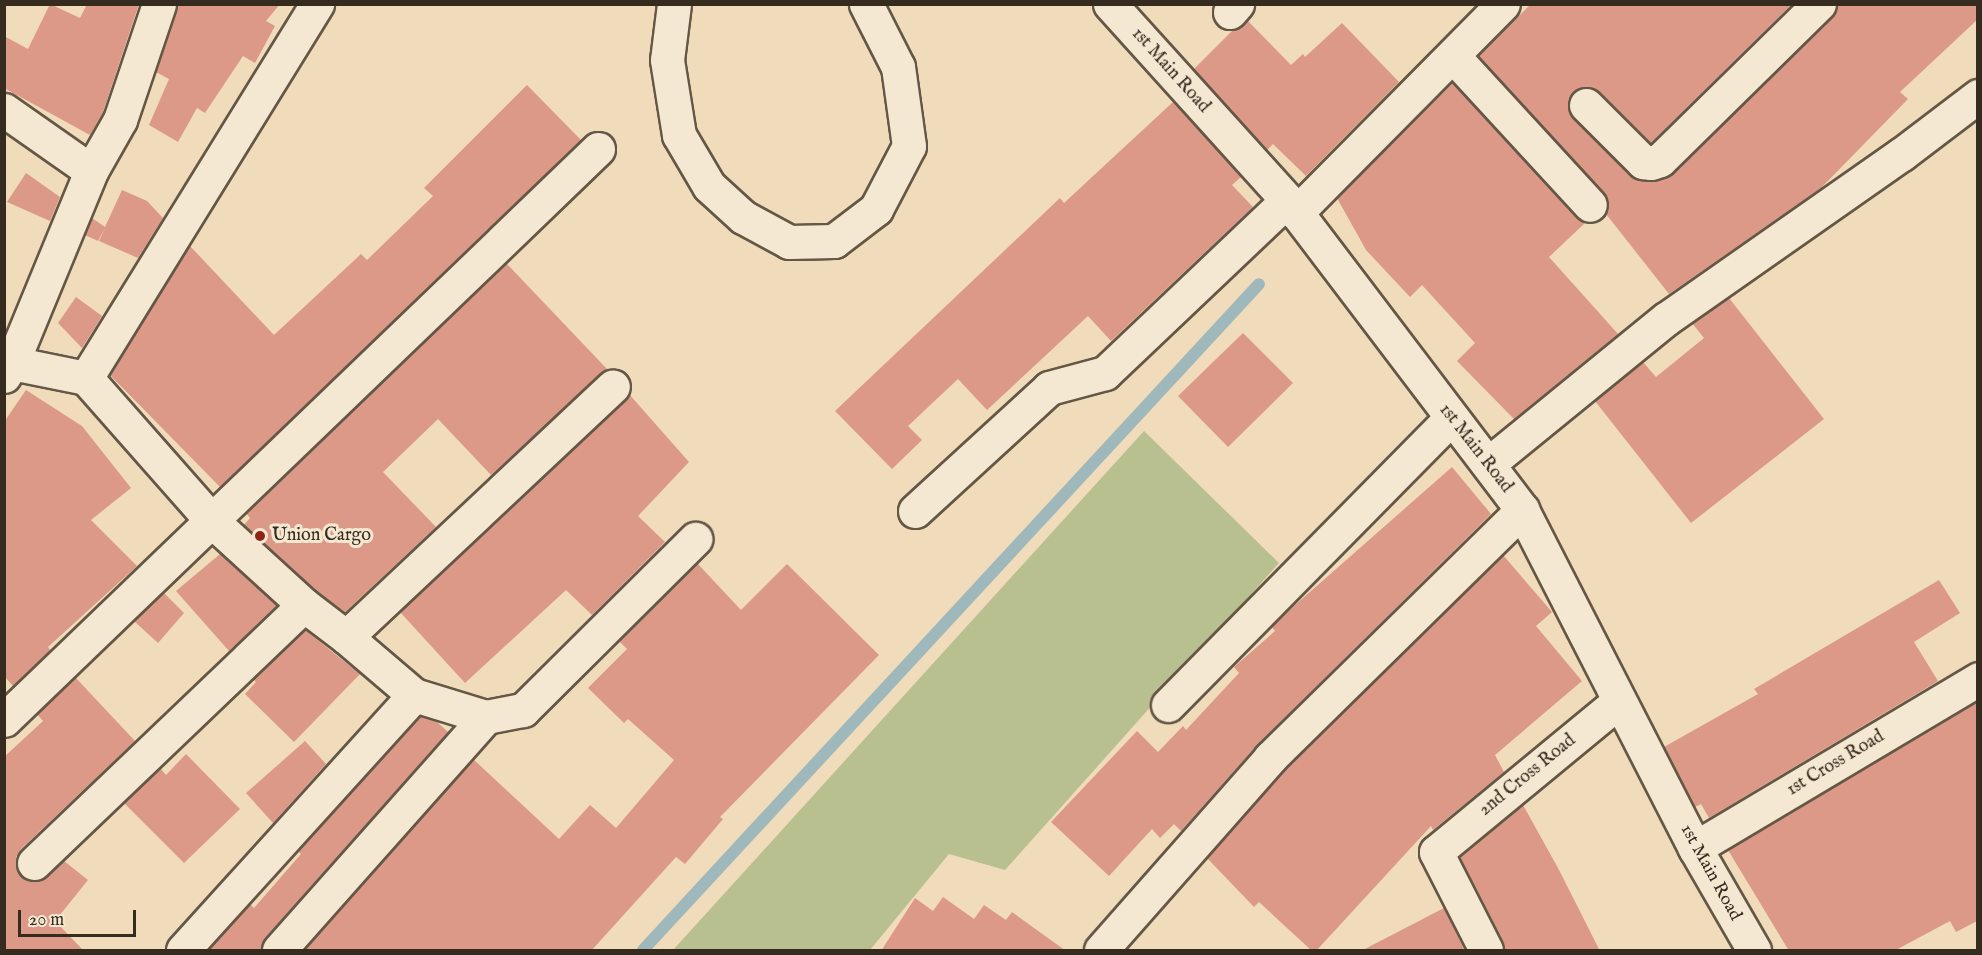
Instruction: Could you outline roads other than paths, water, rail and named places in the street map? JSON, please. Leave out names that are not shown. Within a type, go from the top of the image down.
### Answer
[{"type":"street","points":[[159,4],[120,120],[91,171],[8,369],[86,378],[212,521],[304,605],[346,637],[414,695],[486,717],[523,710],[695,538]]},
{"type":"street","points":[[86,378],[317,4]]},
{"type":"street","points":[[674,4],[667,60],[679,135],[709,186],[743,218],[789,242],[834,241],[876,209],[909,146],[898,67],[866,4]]},
{"type":"street","name":"1st Main Road","points":[[1110,4],[1291,207],[1522,510],[1695,848],[1754,951]]},
{"type":"street","points":[[915,511],[1049,388],[1106,373],[1291,207],[1453,56],[1503,4]]},
{"type":"street","points":[[1586,105],[1643,162],[1651,163],[1660,160],[1819,4]]},
{"type":"street","points":[[1453,56],[1590,205]]},
{"type":"street","points":[[1488,464],[1666,319],[1902,154],[1977,96]]},
{"type":"street","points":[[4,110],[91,171]]},
{"type":"street","points":[[4,720],[598,149]]},
{"type":"street","points":[[346,637],[614,386]]},
{"type":"street","points":[[1168,705],[1451,418]]},
{"type":"street","points":[[1101,951],[1270,758],[1522,510]]},
{"type":"street","points":[[34,863],[304,605]]},
{"type":"street","name":"1st Cross Road","points":[[1695,848],[1977,679]]},
{"type":"street","points":[[183,951],[414,695]]},
{"type":"street","name":"2nd Cross Road","points":[[1486,951],[1436,852],[1619,701]]},
{"type":"street","points":[[279,951],[486,717]]},
{"type":"waterway","points":[[643,950],[1259,284]]},
{"type":"place","name":"Union Cargo","points":[[260,536]]}]
